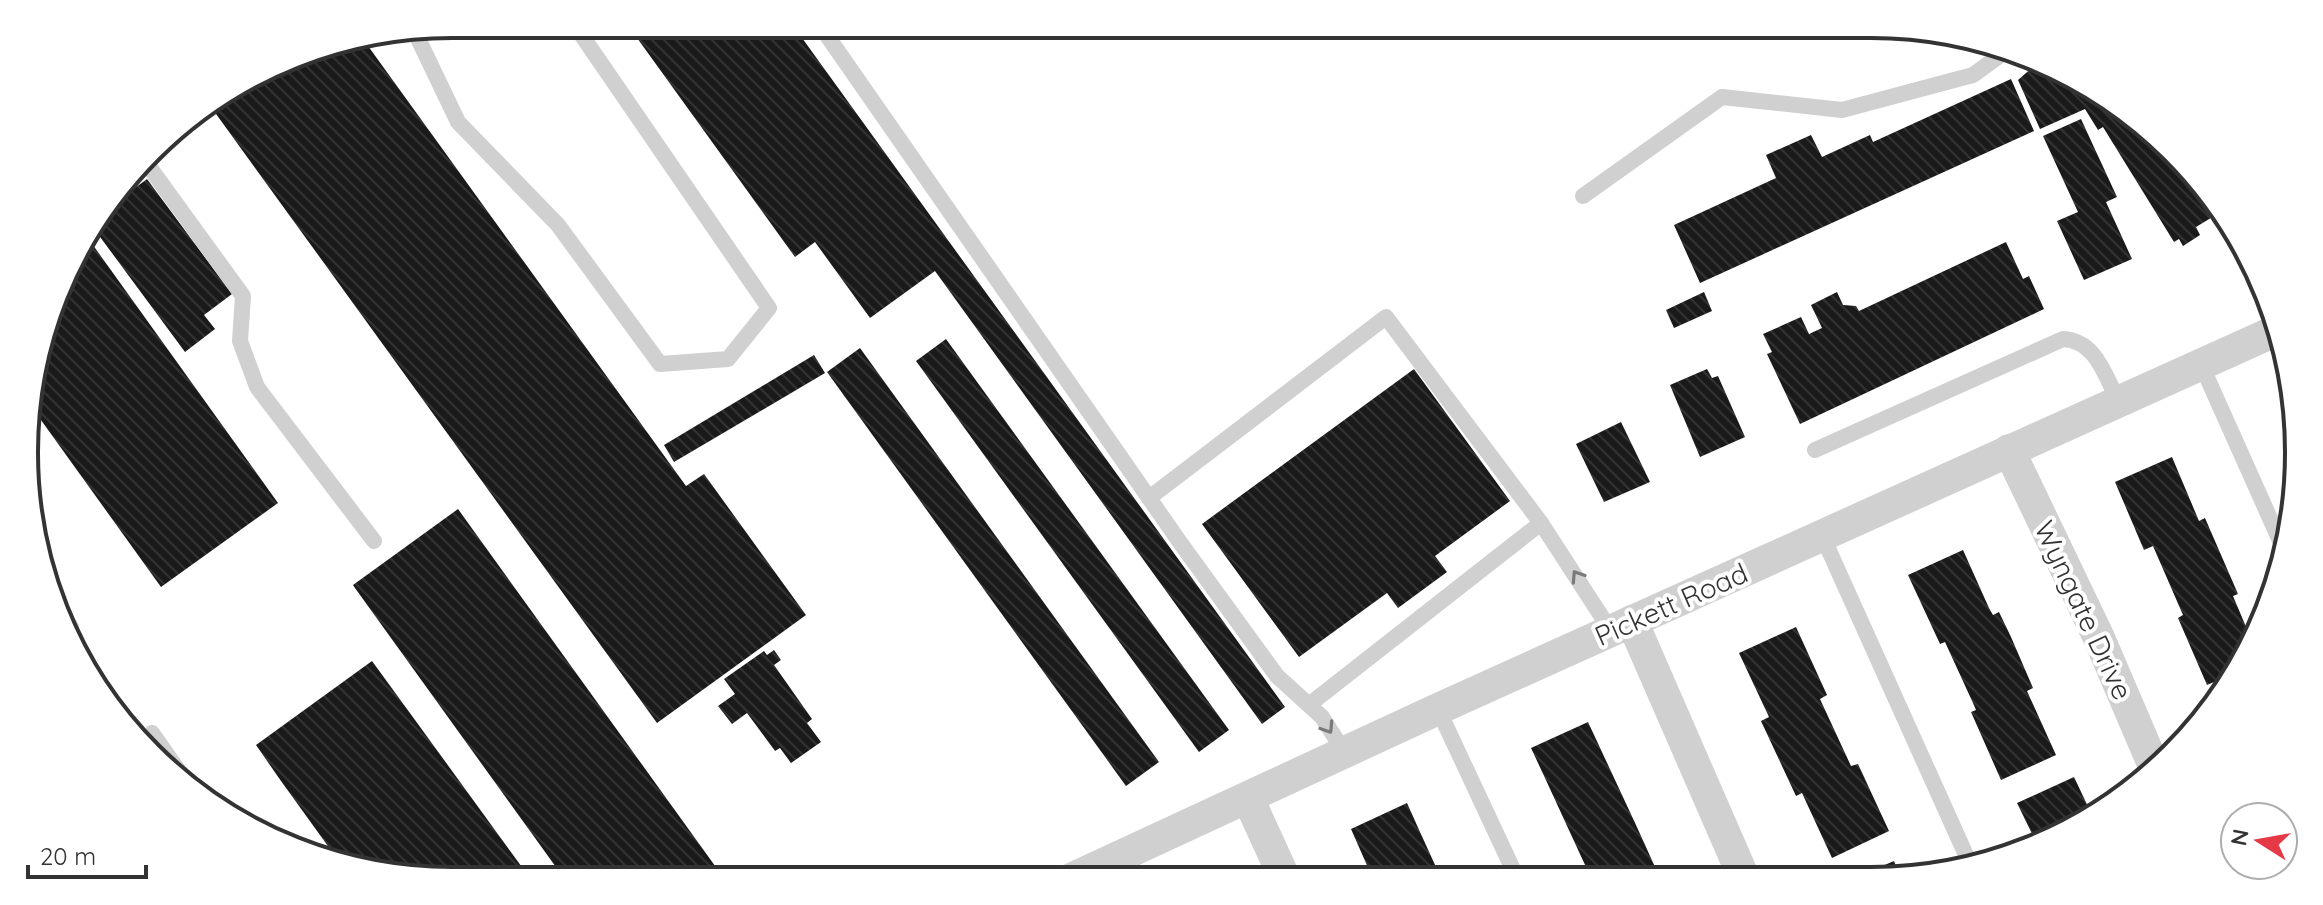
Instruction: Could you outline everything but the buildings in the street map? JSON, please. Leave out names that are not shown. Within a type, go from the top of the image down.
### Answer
[{"type":"street","name":"Pickett Road","points":[[1097,867],[1438,709],[2268,334]]},
{"type":"street","name":"Wyngate Drive","points":[[2009,450],[2099,638],[2150,758]]},
{"type":"street","points":[[1621,626],[1739,867]]},
{"type":"street","points":[[1248,798],[1280,867]]},
{"type":"lane","points":[[419,40],[458,122],[558,225],[660,364],[728,359],[769,308],[584,38]]},
{"type":"lane","points":[[829,38],[1258,651],[1277,676],[1310,704],[1345,753]]},
{"type":"lane","points":[[1583,196],[1722,97],[1842,110],[1973,75],[1997,58]]},
{"type":"lane","points":[[150,169],[243,296],[240,341],[257,387],[374,541]]},
{"type":"lane","points":[[1149,498],[1386,317],[1621,626]]},
{"type":"lane","points":[[1815,450],[2063,339],[2079,340],[2089,347],[2118,400]]},
{"type":"lane","points":[[2201,364],[2277,534]]},
{"type":"lane","points":[[1310,704],[1541,523]]},
{"type":"lane","points":[[1822,535],[1966,856]]},
{"type":"lane","points":[[1438,709],[1512,867]]},
{"type":"lane","points":[[152,733],[165,751]]}]
